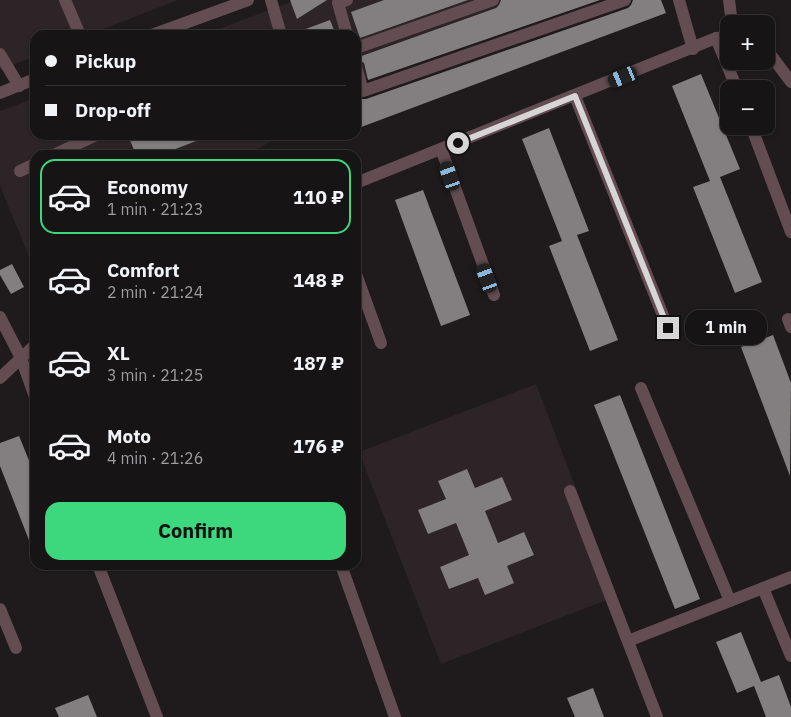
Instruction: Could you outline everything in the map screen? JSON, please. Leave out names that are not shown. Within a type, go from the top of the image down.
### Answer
[{"type":"street","points":[[65,0],[78,30]]},
{"type":"street","points":[[166,30],[248,0]]},
{"type":"street","points":[[271,0],[280,30]]},
{"type":"street","points":[[346,30],[338,3],[347,0]]},
{"type":"street","points":[[361,83],[363,90],[626,0]]},
{"type":"street","points":[[679,0],[694,49]]},
{"type":"street","points":[[729,0],[731,15]]},
{"type":"street","points":[[361,46],[488,1]]},
{"type":"street","points":[[361,182],[720,39]]},
{"type":"street","points":[[0,54],[18,86]]},
{"type":"street","points":[[775,61],[791,82]]},
{"type":"street","points":[[0,93],[30,81]]},
{"type":"street","points":[[575,96],[668,328]]},
{"type":"street","points":[[754,135],[791,232]]},
{"type":"street","points":[[64,150],[86,140]]},
{"type":"street","points":[[441,149],[494,295]]},
{"type":"street","points":[[20,171],[30,166]]},
{"type":"street","points":[[361,288],[381,343]]},
{"type":"street","points":[[0,318],[30,383]]},
{"type":"street","points":[[0,378],[30,349]]},
{"type":"street","points":[[641,388],[730,601]]},
{"type":"street","points":[[570,491],[657,717]]},
{"type":"street","points":[[100,570],[158,717]]},
{"type":"street","points":[[343,570],[394,717]]},
{"type":"street","points":[[628,641],[791,577]]},
{"type":"street","points":[[763,588],[791,656]]},
{"type":"street","points":[[0,609],[16,648]]},
{"type":"shaded area","points":[[0,0],[178,0],[101,30],[30,30],[30,58],[0,70]]},
{"type":"shaded area","points":[[296,0],[545,0],[392,59],[361,82],[361,30],[216,30]]},
{"type":"shaded area","points":[[30,100],[30,140],[273,140],[256,150],[30,150],[30,258],[0,186],[0,111]]},
{"type":"shaded area","points":[[536,384],[617,596],[441,664],[361,457],[361,451]]},
{"type":"building","points":[[290,0],[327,0],[297,19]]},
{"type":"building","points":[[384,0],[468,0],[361,38],[361,30],[357,30],[351,12]]},
{"type":"building","points":[[501,0],[600,0],[368,80],[361,56],[496,8]]},
{"type":"building","points":[[633,0],[661,0],[666,13],[361,127],[361,99],[366,99],[628,8]]},
{"type":"building","points":[[330,20],[334,30],[303,30]]},
{"type":"building","points":[[701,74],[720,120],[720,135],[726,135],[740,169],[720,177],[762,282],[735,293],[693,187],[710,181],[672,86]]},
{"type":"building","points":[[549,128],[589,231],[577,235],[618,340],[590,351],[549,246],[562,241],[522,139]]},
{"type":"building","points":[[130,140],[199,140],[173,150],[134,150]]},
{"type":"building","points":[[423,190],[470,315],[441,326],[395,200]]},
{"type":"building","points":[[12,264],[24,287],[11,294],[0,275],[0,270]]},
{"type":"building","points":[[773,335],[791,383],[790,476],[741,347]]},
{"type":"building","points":[[620,395],[700,599],[675,609],[594,405]]},
{"type":"building","points":[[19,436],[30,463],[30,543],[0,466],[0,443]]},
{"type":"building","points":[[467,469],[475,488],[502,477],[512,500],[485,511],[498,543],[524,532],[534,555],[507,566],[514,583],[485,595],[478,578],[449,589],[440,567],[469,555],[456,523],[428,534],[418,510],[446,499],[438,481]]},
{"type":"building","points":[[741,632],[761,682],[779,675],[791,707],[791,717],[766,717],[754,686],[737,693],[716,642]]},
{"type":"building","points":[[593,688],[604,717],[575,717],[567,698]]},
{"type":"building","points":[[88,695],[97,717],[59,717],[55,708]]},
{"type":"route","points":[[458,143],[575,96],[668,328]]}]
